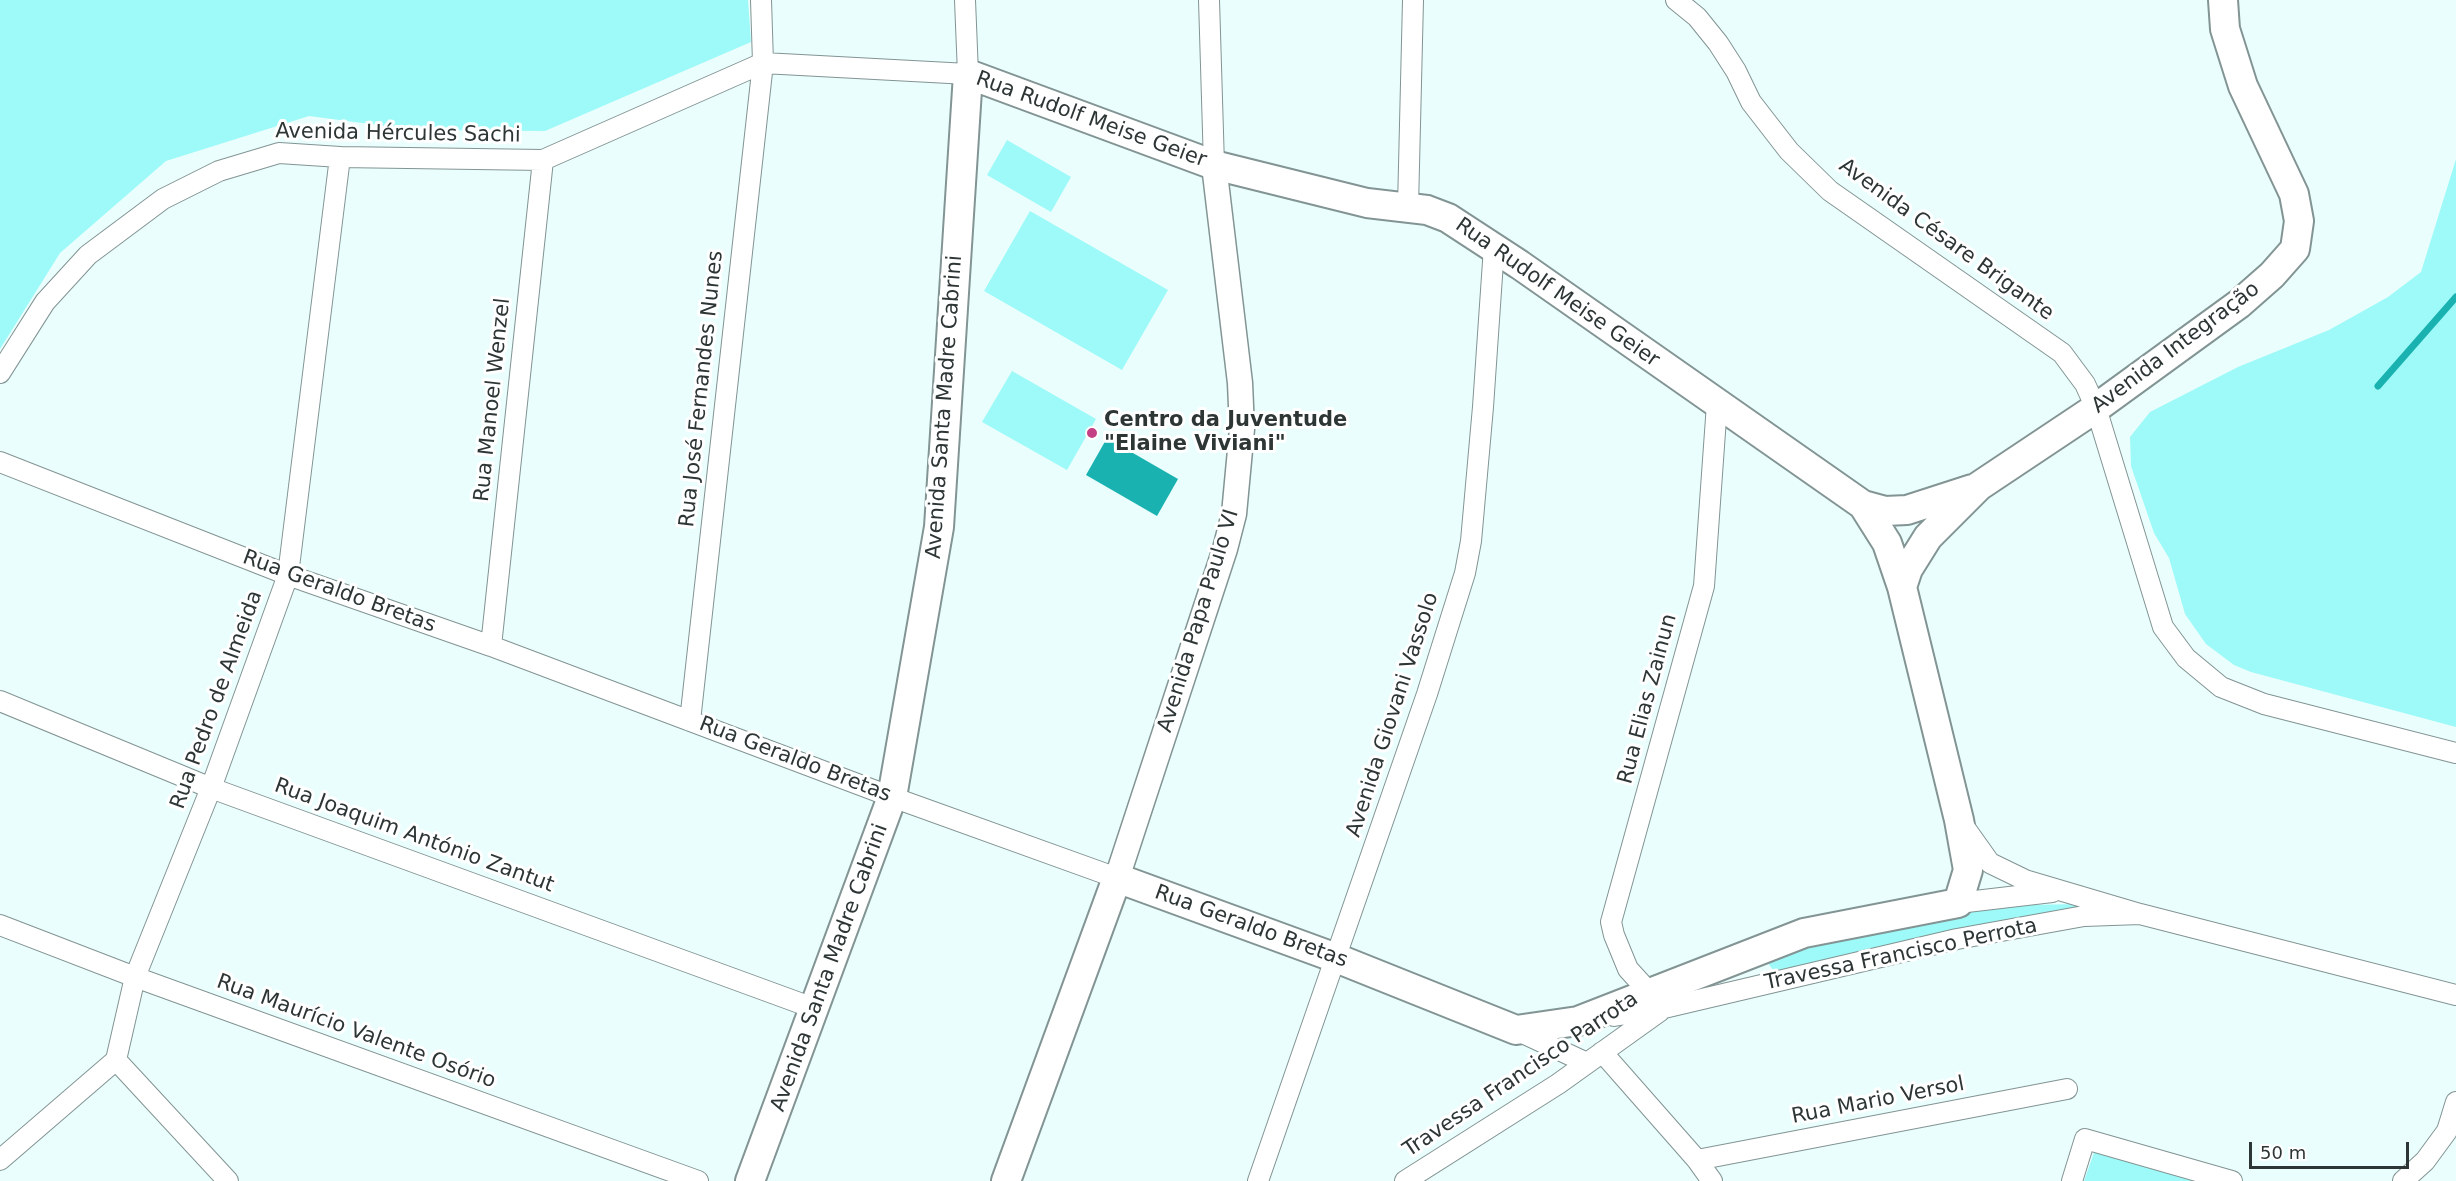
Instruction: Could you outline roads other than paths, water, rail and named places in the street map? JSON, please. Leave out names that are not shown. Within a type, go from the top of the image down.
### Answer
[{"type":"main road","name":"Avenida Integração","points":[[1902,587],[1908,569],[1928,537],[1979,486],[2096,408],[2239,304],[2272,275],[2295,249],[2299,221],[2294,194],[2242,86],[2225,29],[2223,0]]},
{"type":"main road","name":"Rua Rudolf Meise Geier","points":[[968,74],[1214,165],[1367,203],[1427,210],[1448,218],[1863,505]]},
{"type":"main road","name":"Avenida Santa Madre Cabrini","points":[[750,1181],[816,1009],[892,798],[939,527],[968,74]]},
{"type":"main road","name":"Avenida Integração","points":[[1863,505],[1885,511],[1907,510],[1979,486]]},
{"type":"main road","points":[[1863,505],[1887,543],[1902,587],[1959,820],[1968,870],[1959,903]]},
{"type":"main road","name":"Rua Geraldo Bretas","points":[[1118,878],[1336,958],[1516,1030]]},
{"type":"main road","name":"Avenida Papa Paulo VI","points":[[1006,1181],[1118,878]]},
{"type":"main road","name":"Travessa Francisco Perrota","points":[[1516,1030],[1578,1021],[1657,1000],[1730,960],[1804,933],[1959,903]]},
{"type":"street","points":[[760,0],[763,63]]},
{"type":"street","name":"Avenida Santa Madre Cabrini","points":[[965,0],[968,74]]},
{"type":"street","name":"Avenida Papa Paulo VI","points":[[1118,878],[1225,549],[1234,514],[1242,429],[1240,383],[1214,165],[1209,0]]},
{"type":"street","points":[[1408,207],[1413,0]]},
{"type":"street","name":"Avenida Césare Brigante","points":[[1676,0],[1697,16],[1718,43],[1736,71],[1751,102],[1789,151],[1852,208],[2062,353],[2085,384],[2096,408],[2163,627],[2186,658],[2221,687],[2264,704],[2456,753]]},
{"type":"street","name":"Rua Rudolf Meise Geier","points":[[763,63],[968,74]]},
{"type":"street","name":"Avenida Hércules Sachi","points":[[0,373],[45,302],[88,255],[163,199],[219,171],[279,153],[340,157],[543,160],[763,63]]},
{"type":"street","name":"Rua José Fernandes Nunes","points":[[690,721],[763,63]]},
{"type":"street","name":"Rua Pedro de Almeida","points":[[116,1060],[135,977],[211,788],[288,575],[340,157]]},
{"type":"street","name":"Rua Manoel Wenzel","points":[[490,646],[543,160]]},
{"type":"street","name":"Avenida Giovani Vassolo","points":[[1258,1181],[1427,694],[1465,573],[1479,452],[1494,248]]},
{"type":"street","name":"Rua Elias Zainun","points":[[1657,1000],[1628,969],[1611,922],[1704,586],[1717,404]]},
{"type":"street","name":"Rua Geraldo Bretas","points":[[0,462],[288,575],[490,646],[892,798],[1118,878]]},
{"type":"street","name":"Rua Joaquim António Zantut","points":[[0,701],[211,788],[816,1009]]},
{"type":"street","points":[[1959,820],[1990,863],[2025,880],[2140,914],[2456,995]]},
{"type":"street","name":"Travessa Francisco Perrota","points":[[1959,903],[2058,891]]},
{"type":"street","name":"Travessa Francisco Perrota","points":[[1657,1000],[1957,939],[2084,916],[2140,914]]},
{"type":"street","name":"Rua Maurício Valente Osório","points":[[0,924],[135,977],[698,1181]]},
{"type":"street","name":"Travessa Francisco Parrota","points":[[1405,1181],[1594,1057],[1657,1000]]},
{"type":"street","name":"Rua Geraldo Bretas","points":[[1516,1030],[1594,1057],[1697,1160],[1712,1181]]},
{"type":"street","points":[[0,1160],[116,1060],[228,1181]]},
{"type":"street","name":"Rua Mario Versol","points":[[1697,1160],[2067,1089]]},
{"type":"street","points":[[2403,1181],[2425,1161],[2447,1131],[2456,1102]]},
{"type":"street","points":[[2072,1181],[2085,1139],[2232,1181]]},
{"type":"waterway","points":[[2378,386],[2456,297]]},
{"type":"place","name":"Centro da Juventude \"Elaine Viviani\"","points":[[1092,433]]}]
